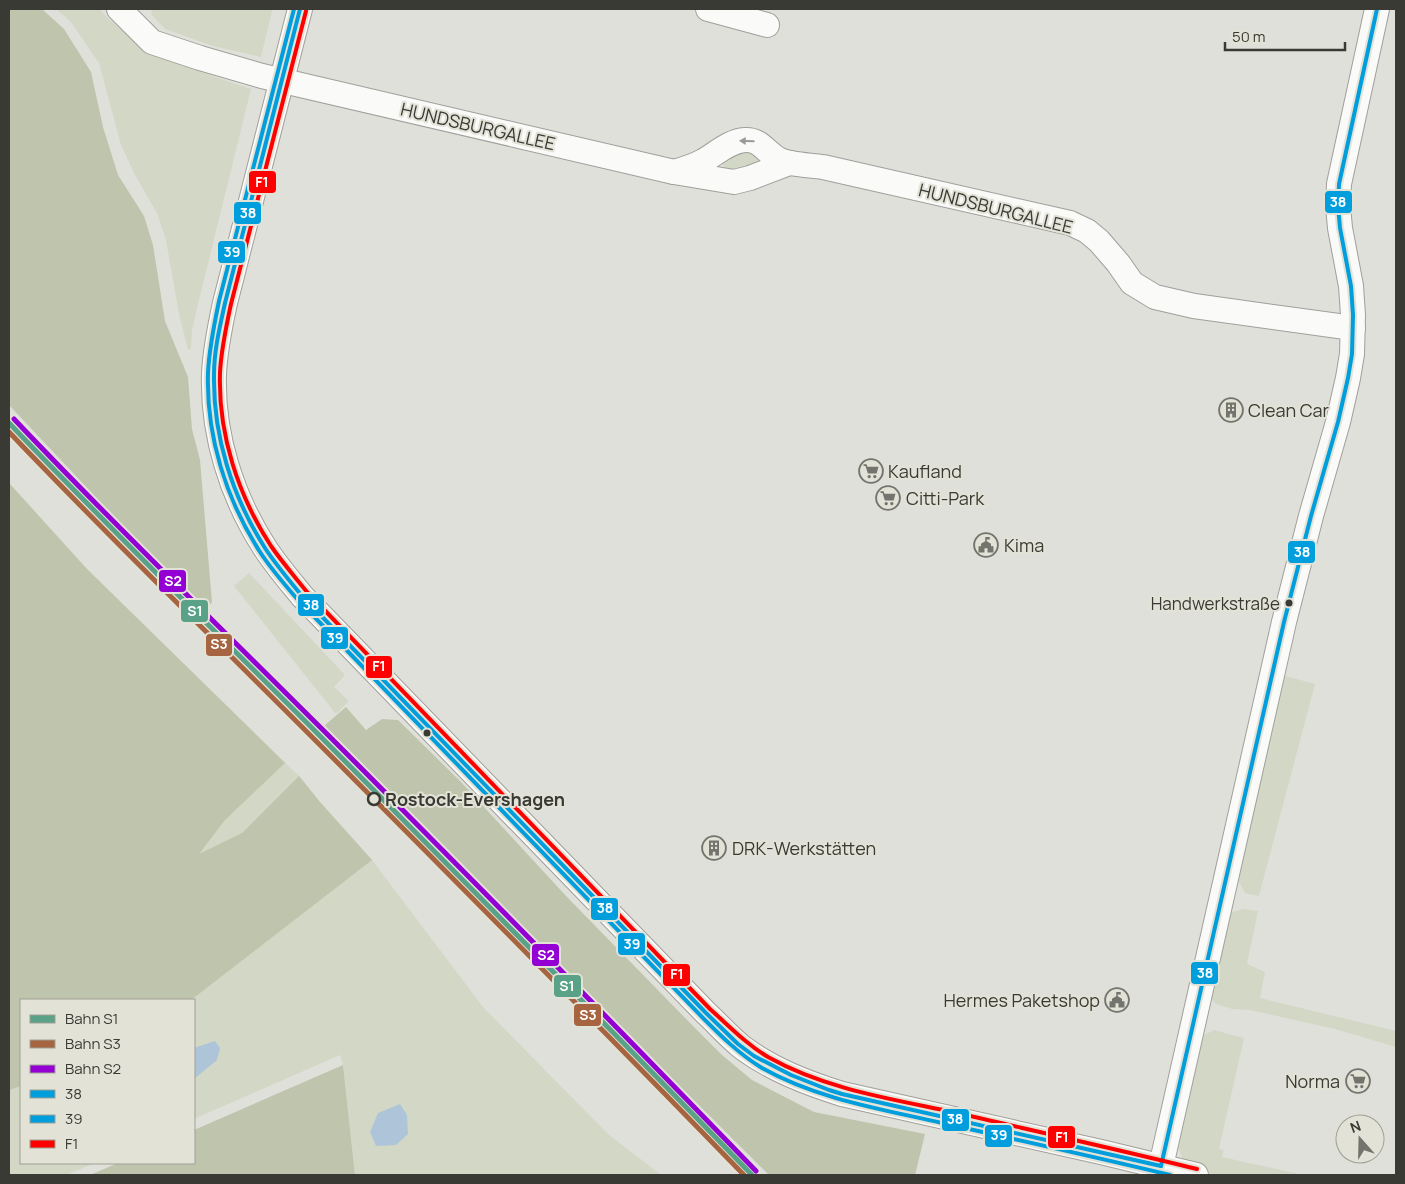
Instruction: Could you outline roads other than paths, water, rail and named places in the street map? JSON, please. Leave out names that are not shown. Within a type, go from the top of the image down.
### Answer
[{"type":"street","points":[[300,9],[225,303],[217,344],[214,374],[218,431],[235,490],[251,525],[281,570],[309,602],[706,1013],[742,1047],[758,1058],[784,1073],[809,1084],[842,1094],[1196,1175]]},
{"type":"street","points":[[708,9],[767,25]]},
{"type":"street","points":[[1161,1166],[1284,622],[1348,378],[1352,354],[1352,293],[1340,228],[1339,184],[1377,9]]},
{"type":"street","name":"HUNDSBURGALLEE","points":[[123,11],[152,42],[200,58],[283,80],[674,172],[734,182],[789,163]]},
{"type":"street","name":"HUNDSBURGALLEE","points":[[674,172],[696,164],[731,144],[752,140],[759,143],[774,157],[789,163],[823,167],[1070,223],[1087,231],[1099,240],[1132,283],[1154,298],[1194,306],[1353,328]]},
{"type":"water","points":[[215,1041],[220,1048],[217,1060],[195,1078],[195,1048]]},
{"type":"water","points":[[400,1104],[407,1115],[408,1134],[396,1145],[376,1146],[370,1132],[378,1113]]},
{"type":"rail line","name":"S2","points":[[14,419],[127,536],[485,893],[756,1171]]},
{"type":"rail line","name":"S1","points":[[9,423],[123,540],[480,897],[752,1175]]},
{"type":"rail line","name":"S3","points":[[9,432],[122,548],[583,1010],[744,1175]]},
{"type":"place","name":"Clean Car","points":[[1231,410]]},
{"type":"place","name":"Kaufland","points":[[871,471]]},
{"type":"place","name":"Citti-Park","points":[[888,498]]},
{"type":"place","name":"Kima","points":[[986,545]]},
{"type":"place","name":"Handwerkstraße","points":[[1289,603]]},
{"type":"place","name":"Rostock-Evershagen","points":[[374,799]]},
{"type":"place","name":"DRK-Werkstätten","points":[[714,848]]},
{"type":"place","name":"Hermes Paketshop","points":[[1117,1000]]},
{"type":"place","name":"Norma","points":[[1358,1081]]}]
